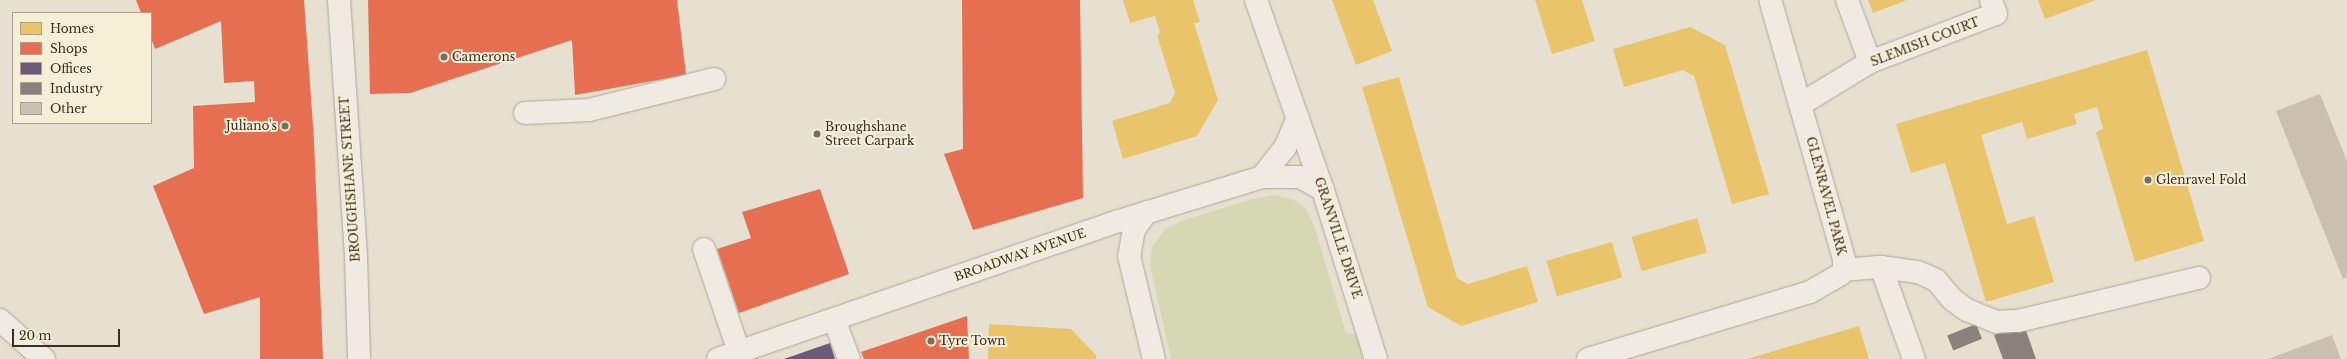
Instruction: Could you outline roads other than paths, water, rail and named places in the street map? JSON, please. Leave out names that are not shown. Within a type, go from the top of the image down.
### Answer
[{"type":"street","name":"BROUGHSHANE STREET","points":[[338,0],[356,256],[359,359]]},
{"type":"street","name":"GRANVILLE DRIVE","points":[[1256,0],[1323,190],[1376,359]]},
{"type":"street","name":"GLENRAVEL PARK","points":[[1602,357],[1810,292],[1841,274],[1844,270],[1844,259],[1801,104],[1770,0]]},
{"type":"street","points":[[1847,0],[1870,62]]},
{"type":"street","name":"SLEMISH COURT","points":[[1801,104],[1870,62],[1996,14],[1991,0]]},
{"type":"street","points":[[525,113],[589,110],[714,79]]},
{"type":"street","points":[[1262,177],[1285,148],[1298,118]]},
{"type":"street","name":"BROADWAY AVENUE","points":[[718,359],[1147,212],[1262,177],[1300,177],[1323,190]]},
{"type":"street","points":[[1147,212],[1134,229],[1129,256],[1154,359]]},
{"type":"street","points":[[704,249],[739,352]]},
{"type":"street","points":[[1844,270],[1881,267],[1918,272],[1936,280],[1953,300],[1967,310],[1996,322],[2018,321],[2199,278]]},
{"type":"street","points":[[1881,267],[1914,359]]},
{"type":"street","points":[[834,319],[849,359]]},
{"type":"street","points":[[0,320],[44,359]]},
{"type":"place","name":"Camerons","points":[[444,57]]},
{"type":"place","name":"Juliano's","points":[[285,126]]},
{"type":"place","name":"Broughshane Street Carpark","points":[[817,134]]},
{"type":"place","name":"Glenravel Fold","points":[[2148,180]]},
{"type":"place","name":"Tyre Town","points":[[931,341]]}]
